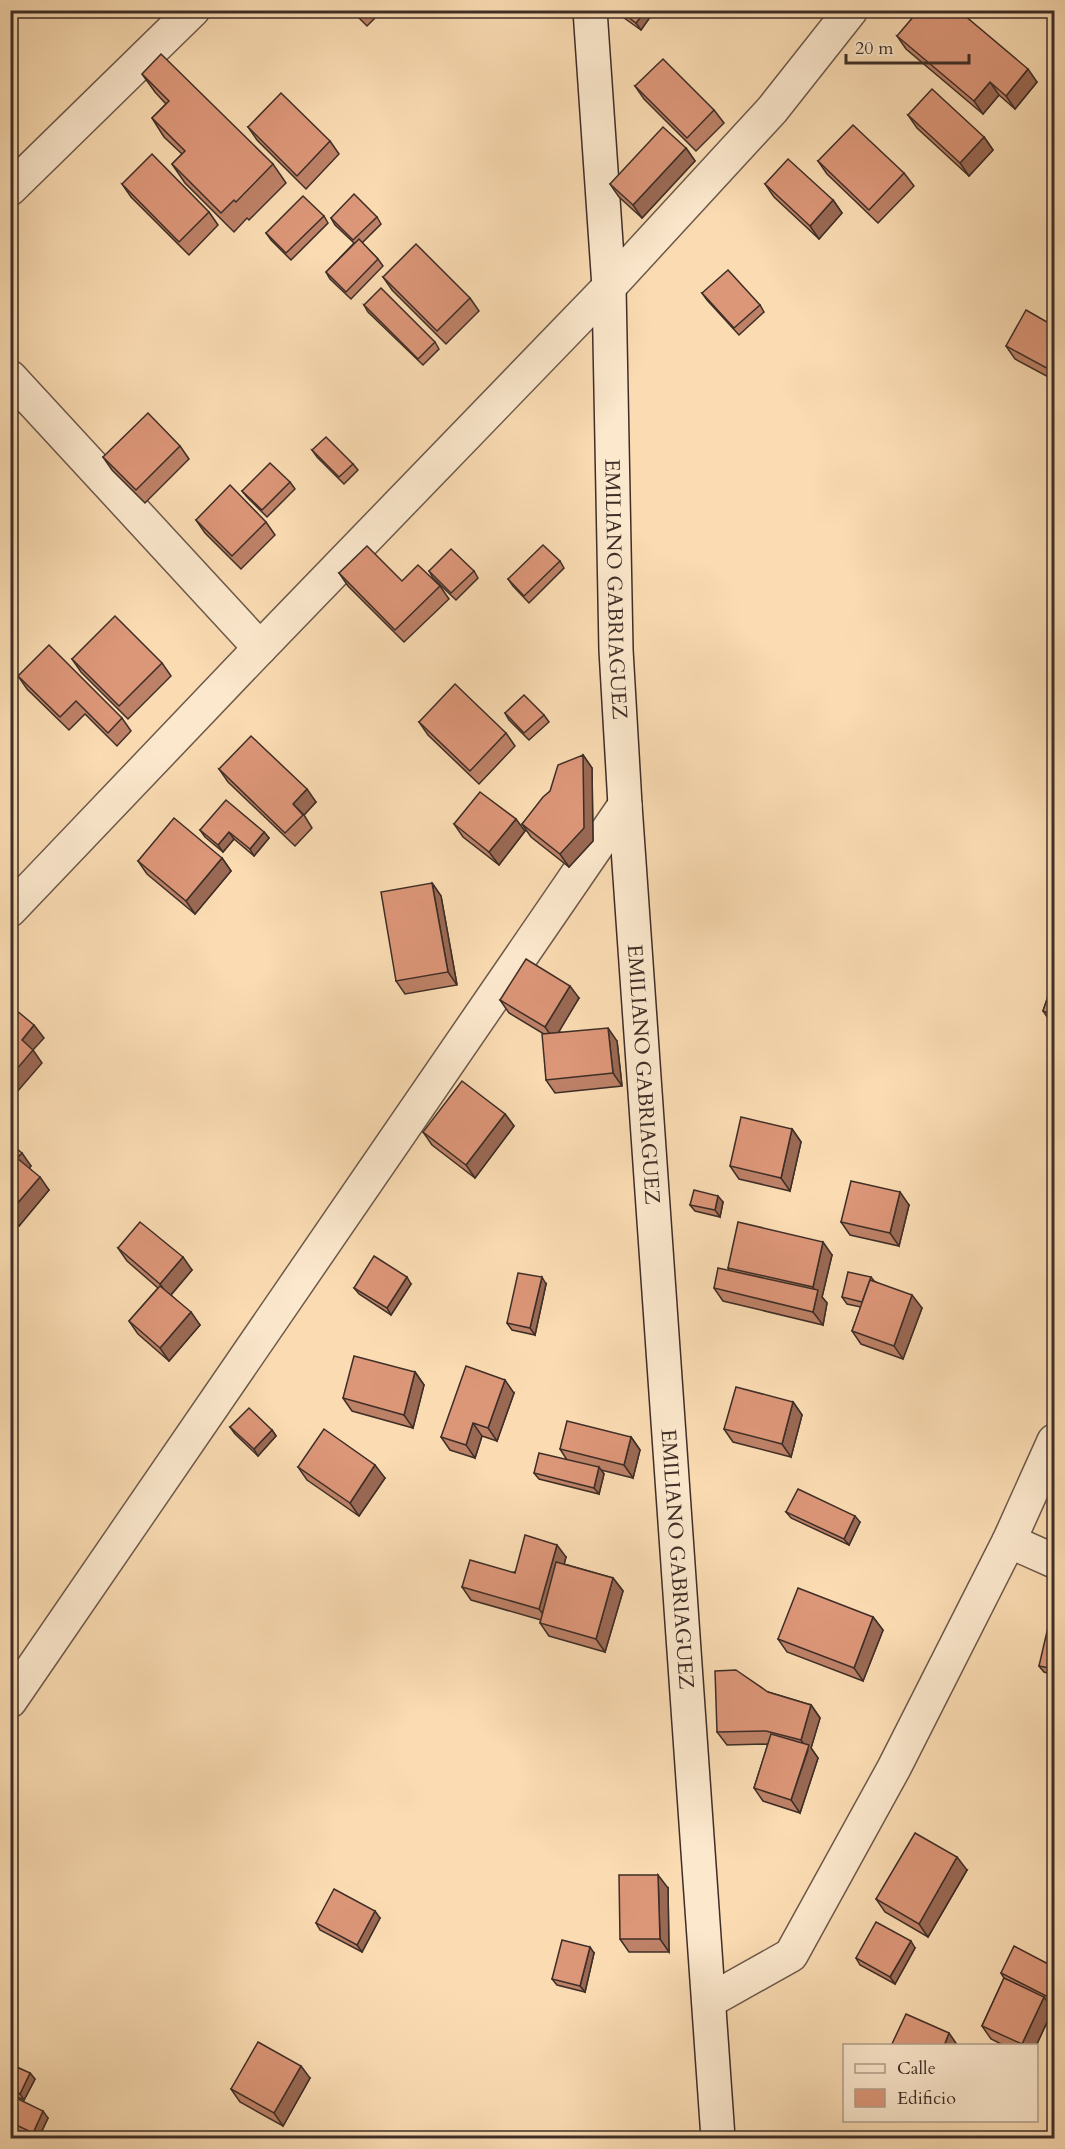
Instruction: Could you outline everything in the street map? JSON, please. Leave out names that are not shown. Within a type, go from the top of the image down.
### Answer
[{"type":"street","points":[[10,189],[193,10]]},
{"type":"street","name":"EMILIANO GABRIAGUEZ","points":[[590,10],[609,287],[616,651],[625,805],[717,2139]]},
{"type":"street","points":[[10,910],[609,287],[772,110],[852,10]]},
{"type":"street","points":[[10,377],[260,648]]},
{"type":"street","points":[[10,1701],[625,805]]},
{"type":"street","points":[[708,2001],[791,1955],[894,1768],[1009,1541],[1054,1441]]},
{"type":"street","points":[[1009,1541],[1054,1561]]},
{"type":"building","points":[[619,10],[646,10],[636,23]]},
{"type":"building","points":[[919,10],[958,10],[1028,69],[1006,96],[990,82],[974,101],[897,36]]},
{"type":"building","points":[[161,54],[273,164],[236,202],[234,200],[221,213],[172,164],[185,151],[152,118],[169,101],[142,74]]},
{"type":"building","points":[[663,59],[714,110],[687,138],[635,86]]},
{"type":"building","points":[[932,89],[984,137],[960,163],[908,115]]},
{"type":"building","points":[[281,93],[330,141],[297,176],[248,127]]},
{"type":"building","points":[[853,125],[904,173],[869,210],[818,161]]},
{"type":"building","points":[[663,127],[686,148],[633,205],[610,184]]},
{"type":"building","points":[[152,154],[209,212],[179,242],[122,184]]},
{"type":"building","points":[[788,159],[833,200],[810,226],[765,184]]},
{"type":"building","points":[[354,194],[377,217],[353,240],[331,218]]},
{"type":"building","points":[[303,196],[324,216],[286,253],[266,233]]},
{"type":"building","points":[[359,239],[378,259],[346,292],[326,272]]},
{"type":"building","points":[[416,244],[470,298],[437,331],[383,277]]},
{"type":"building","points":[[728,270],[760,305],[734,328],[702,293]]},
{"type":"building","points":[[381,288],[435,342],[418,359],[364,305]]},
{"type":"building","points":[[1026,310],[1054,326],[1054,372],[1006,346]]},
{"type":"building","points":[[148,413],[180,446],[136,490],[103,457]]},
{"type":"building","points":[[326,437],[353,464],[339,477],[312,450]]},
{"type":"building","points":[[270,463],[290,482],[262,510],[242,491]]},
{"type":"building","points":[[230,485],[266,522],[232,556],[196,520]]},
{"type":"building","points":[[543,545],[560,561],[524,596],[508,579]]},
{"type":"building","points":[[367,546],[402,581],[418,565],[440,586],[395,630],[339,573]]},
{"type":"building","points":[[451,549],[474,571],[451,593],[429,571]]},
{"type":"building","points":[[115,616],[162,663],[119,706],[72,659]]},
{"type":"building","points":[[49,645],[122,718],[108,733],[76,701],[60,717],[18,676]]},
{"type":"building","points":[[455,684],[506,733],[470,771],[419,722]]},
{"type":"building","points":[[524,695],[544,715],[524,733],[505,713]]},
{"type":"building","points":[[251,736],[307,789],[293,804],[303,815],[285,833],[219,769]]},
{"type":"building","points":[[583,755],[584,828],[560,854],[522,824],[550,791],[558,765]]},
{"type":"building","points":[[480,792],[516,819],[489,852],[454,824]]},
{"type":"building","points":[[226,800],[264,832],[250,849],[229,832],[218,845],[200,830]]},
{"type":"building","points":[[174,818],[222,858],[186,901],[138,861]]},
{"type":"building","points":[[432,883],[448,972],[396,981],[381,892]]},
{"type":"building","points":[[526,959],[570,986],[545,1027],[500,1000]]},
{"type":"building","points":[[1054,979],[1054,1015],[1043,1011]]},
{"type":"building","points":[[10,1005],[34,1025],[22,1040],[33,1050],[10,1077]]},
{"type":"building","points":[[608,1028],[613,1073],[546,1080],[542,1034]]},
{"type":"building","points":[[462,1081],[505,1114],[466,1165],[423,1132]]},
{"type":"building","points":[[741,1117],[792,1129],[781,1178],[730,1166]]},
{"type":"building","points":[[10,1143],[22,1153],[17,1158],[40,1177],[10,1212]]},
{"type":"building","points":[[851,1181],[900,1192],[890,1233],[841,1222]]},
{"type":"building","points":[[694,1190],[718,1196],[715,1210],[690,1205]]},
{"type":"building","points":[[140,1222],[183,1257],[160,1284],[118,1248]]},
{"type":"building","points":[[738,1222],[823,1242],[813,1287],[728,1268]]},
{"type":"building","points":[[374,1256],[407,1277],[387,1308],[354,1288]]},
{"type":"building","points":[[718,1268],[818,1290],[813,1312],[714,1288]]},
{"type":"building","points":[[848,1272],[871,1277],[862,1302],[842,1297]]},
{"type":"building","points":[[518,1273],[542,1277],[530,1328],[507,1323]]},
{"type":"building","points":[[870,1280],[912,1295],[894,1346],[852,1331]]},
{"type":"building","points":[[160,1286],[191,1312],[160,1348],[129,1321]]},
{"type":"building","points":[[354,1356],[415,1372],[404,1415],[343,1398]]},
{"type":"building","points":[[466,1366],[505,1380],[488,1428],[473,1423],[466,1445],[441,1437]]},
{"type":"building","points":[[736,1387],[793,1402],[782,1444],[724,1429]]},
{"type":"building","points":[[249,1408],[272,1430],[254,1449],[230,1427]]},
{"type":"building","points":[[567,1421],[631,1437],[624,1465],[560,1449]]},
{"type":"building","points":[[324,1429],[375,1465],[350,1503],[298,1467]]},
{"type":"building","points":[[539,1453],[599,1467],[594,1488],[534,1473]]},
{"type":"building","points":[[798,1489],[855,1516],[844,1539],[786,1512]]},
{"type":"building","points":[[525,1535],[557,1545],[539,1609],[462,1587],[470,1560],[515,1573]]},
{"type":"building","points":[[556,1562],[613,1578],[596,1639],[540,1623]]},
{"type":"building","points":[[798,1588],[873,1617],[854,1668],[778,1639]]},
{"type":"building","points":[[1048,1627],[1054,1628],[1054,1669],[1039,1666]]},
{"type":"building","points":[[736,1670],[768,1692],[811,1705],[801,1740],[766,1731],[717,1732],[715,1671]]},
{"type":"building","points":[[771,1734],[809,1745],[791,1800],[754,1788]]},
{"type":"building","points":[[915,1833],[957,1857],[919,1924],[876,1899]]},
{"type":"building","points":[[619,1875],[658,1875],[660,1939],[620,1939]]},
{"type":"building","points":[[334,1889],[375,1911],[357,1945],[316,1923]]},
{"type":"building","points":[[876,1922],[911,1941],[890,1977],[856,1958]]},
{"type":"building","points":[[562,1940],[590,1947],[580,1986],[552,1979]]},
{"type":"building","points":[[1014,1946],[1054,1967],[1054,2000],[1001,1973]]},
{"type":"building","points":[[1004,1978],[1044,1997],[1022,2044],[982,2026]]},
{"type":"building","points":[[906,2014],[949,2033],[945,2044],[892,2044]]},
{"type":"building","points":[[258,2042],[301,2066],[274,2113],[231,2089]]},
{"type":"building","points":[[10,2064],[30,2073],[20,2094],[10,2089]]},
{"type":"building","points":[[10,2095],[43,2111],[33,2133],[10,2122]]}]
